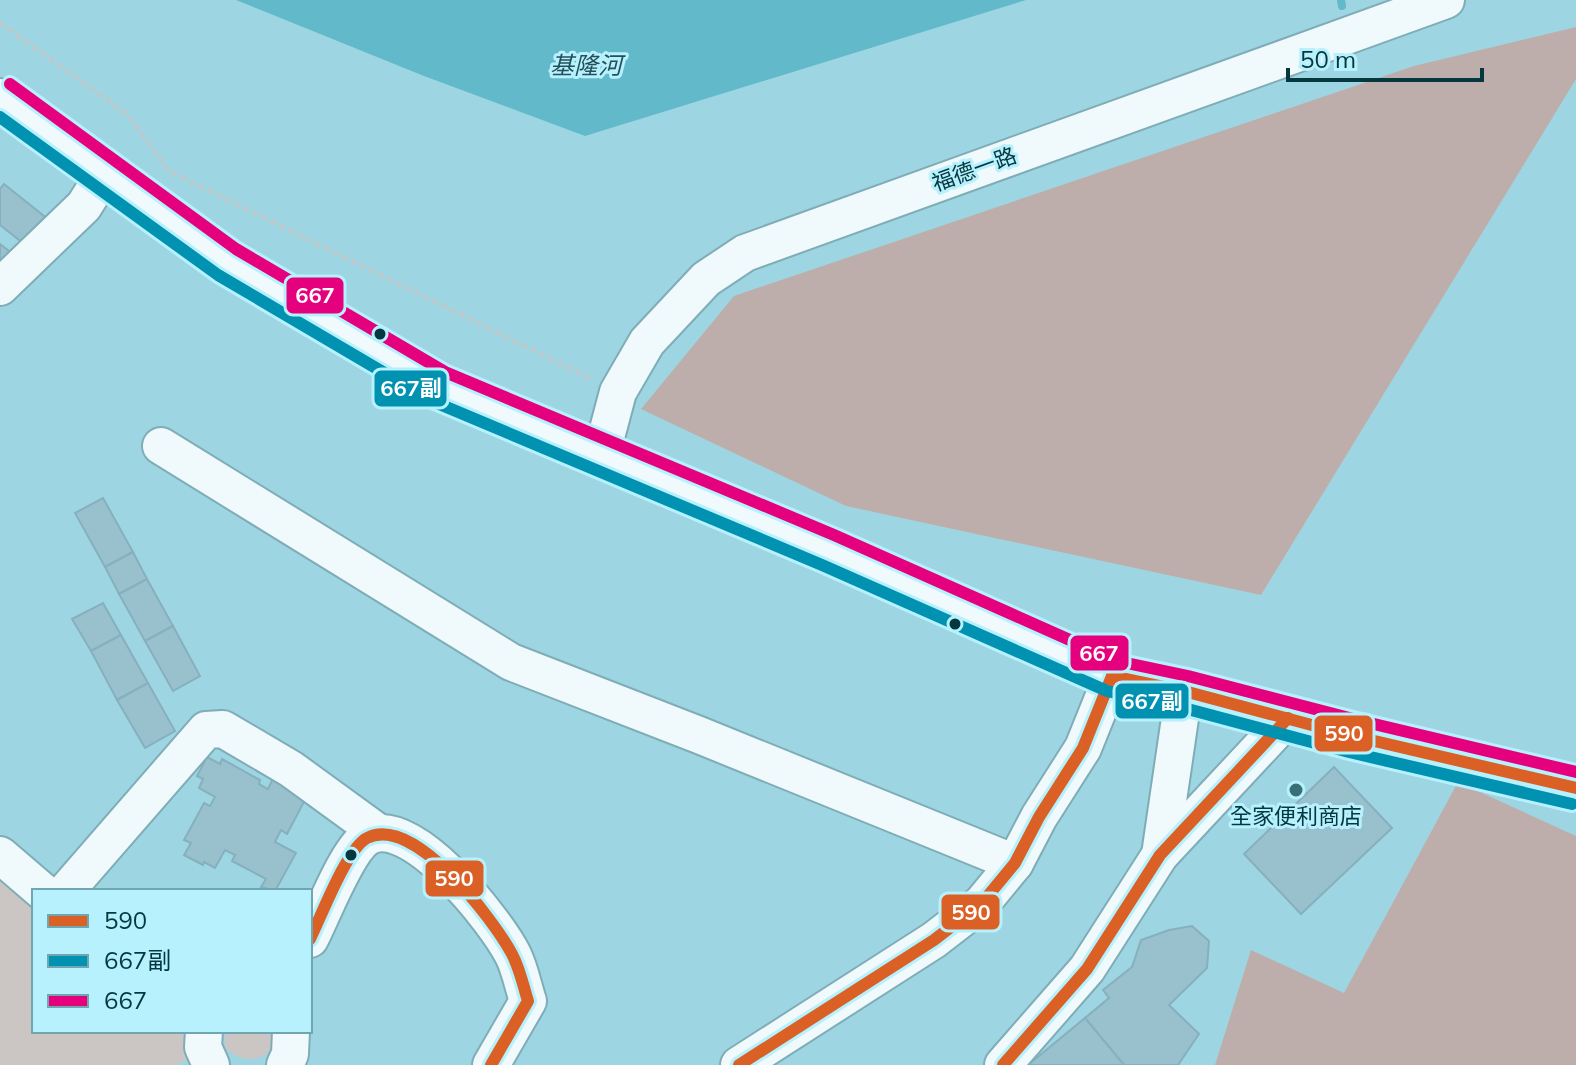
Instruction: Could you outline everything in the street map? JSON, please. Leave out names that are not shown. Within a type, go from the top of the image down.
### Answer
[{"type":"street","name":"福德一路","points":[[601,456],[618,392],[647,342],[706,279],[745,253],[1446,0]]},
{"type":"street","points":[[0,97],[227,262],[438,386],[828,550],[1112,676],[1576,788]]},
{"type":"street","points":[[0,287],[84,206],[104,174]]},
{"type":"street","points":[[161,446],[511,662],[1015,863]]},
{"type":"street","points":[[739,1065],[934,940],[982,903],[1015,863],[1039,817],[1083,748],[1112,676]]},
{"type":"street","points":[[1160,855],[1184,691]]},
{"type":"street","points":[[1003,1065],[1087,969],[1160,855],[1288,718]]},
{"type":"street","points":[[68,889],[206,730],[223,729],[291,769],[379,833]]},
{"type":"street","points":[[312,935],[354,850],[367,837],[383,832],[403,838],[456,879],[489,916],[514,957],[528,1001],[491,1065]]},
{"type":"street","points":[[0,855],[40,889]]},
{"type":"street","points":[[285,1065],[290,1054],[291,1033]]},
{"type":"path","points":[[0,23],[127,114],[169,171],[618,392]]},
{"type":"shaded area","points":[[1576,27],[1576,79],[1261,595],[846,506],[641,409],[734,296],[1414,66]]},
{"type":"shaded area","points":[[1458,782],[1576,836],[1576,1065],[1215,1065],[1251,950],[1344,993]]},
{"type":"shaded area","points":[[0,872],[32,901],[32,1033],[192,1033],[190,1058],[176,1065],[0,1065]]},
{"type":"shaded area","points":[[225,1033],[271,1033],[270,1050],[257,1058],[240,1057],[225,1048]]},
{"type":"water","name":"基隆河","points":[[236,0],[1026,0],[585,136],[424,76]]},
{"type":"building","points":[[4,184],[49,220],[28,247],[0,225],[0,189]]},
{"type":"building","points":[[0,244],[17,257],[0,279]]},
{"type":"building","points":[[103,498],[133,552],[105,567],[75,513]]},
{"type":"building","points":[[133,552],[147,579],[119,594],[105,567]]},
{"type":"building","points":[[147,579],[173,626],[145,641],[119,594]]},
{"type":"building","points":[[103,603],[121,635],[91,651],[72,619]]},
{"type":"building","points":[[173,626],[200,676],[173,691],[145,641]]},
{"type":"building","points":[[121,635],[148,683],[117,700],[91,651]]},
{"type":"building","points":[[148,683],[175,731],[145,748],[117,700]]},
{"type":"building","points":[[207,757],[220,764],[222,759],[260,780],[259,784],[268,789],[276,772],[306,798],[287,834],[281,830],[275,842],[296,853],[276,889],[261,887],[266,879],[232,861],[235,855],[225,850],[215,868],[184,855],[191,843],[184,840],[204,803],[210,806],[215,797],[199,788],[203,779],[197,776]]},
{"type":"building","points":[[1334,767],[1392,828],[1301,914],[1244,854]]},
{"type":"building","points":[[1192,926],[1209,941],[1207,968],[1169,1005],[1199,1034],[1178,1065],[1124,1065],[1085,1018],[1109,998],[1103,990],[1132,967],[1141,940]]},
{"type":"building","points":[[1085,1018],[1124,1065],[1028,1065]]},
{"type":"waterway","points":[[1341,0],[1342,6]]},
{"type":"transit line","name":"667","points":[[10,84],[236,249],[445,372],[834,535],[1117,661],[1576,772]]},
{"type":"transit line","name":"667副","points":[[0,117],[218,275],[432,401],[822,565],[1107,691],[1572,804]]},
{"type":"transit line","name":"590","points":[[1112,676],[1576,788]]},
{"type":"transit line","name":"590","points":[[739,1065],[934,940],[982,903],[1015,863],[1039,817],[1083,748],[1112,676]]},
{"type":"transit line","name":"590","points":[[1003,1065],[1087,969],[1160,855],[1288,718]]},
{"type":"transit line","name":"590","points":[[312,935],[343,869],[359,844],[367,838],[386,835],[407,841],[429,855],[488,918],[512,954],[521,977],[528,1001],[491,1065]]},
{"type":"place","name":"全家便利商店","points":[[1296,790]]}]
